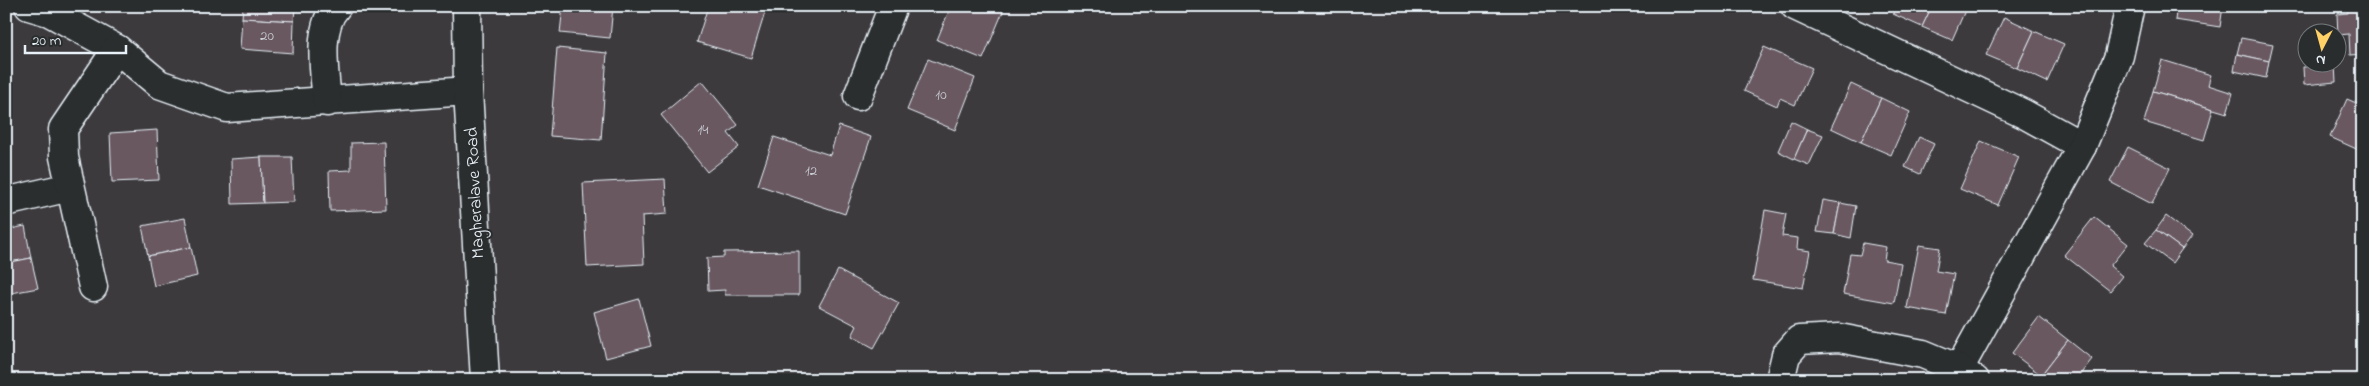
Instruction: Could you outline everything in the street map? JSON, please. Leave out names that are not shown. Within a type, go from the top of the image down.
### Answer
[{"type":"street","points":[[326,102],[322,46],[332,12],[337,6]]},
{"type":"street","name":"Magheralave Road","points":[[467,6],[468,91],[485,380]]},
{"type":"street","points":[[858,96],[893,6]]},
{"type":"street","points":[[1794,6],[2024,114],[2082,146]]},
{"type":"street","points":[[1780,380],[1786,355],[1799,340],[1838,338],[1923,354],[1967,374],[2082,146],[2119,56],[2130,6]]},
{"type":"street","points":[[43,8],[117,49],[159,84],[227,108],[468,91]]},
{"type":"street","points":[[93,286],[64,157],[64,129],[117,49]]},
{"type":"street","points":[[9,201],[70,187]]},
{"type":"building","points":[[243,6],[295,6],[294,21],[242,18]]},
{"type":"building","points":[[563,6],[613,6],[610,38],[560,33]]},
{"type":"building","points":[[708,6],[767,6],[751,58],[697,42]]},
{"type":"building","points":[[951,6],[996,6],[1004,9],[983,59],[937,40]]},
{"type":"building","points":[[1896,6],[1932,6],[1922,27],[1893,14]]},
{"type":"building","points":[[1932,6],[1967,6],[1952,40],[1922,27]]},
{"type":"building","points":[[2177,6],[2223,6],[2220,27],[2175,20]]},
{"type":"building","points":[[2348,6],[2363,6],[2363,54],[2350,55],[2349,34],[2346,34],[2346,22],[2337,22],[2337,14],[2348,13]]},
{"type":"building","points":[[2004,17],[2034,31],[2017,68],[1986,55]]},
{"type":"building","points":[[242,18],[294,21],[293,53],[240,49]]},
{"type":"building","points":[[2034,31],[2064,44],[2047,82],[2017,68]]},
{"type":"building","points":[[2241,38],[2273,44],[2269,61],[2237,54]]},
{"type":"building","points":[[1764,47],[1812,68],[1795,105],[1780,98],[1777,106],[1744,91]]},
{"type":"building","points":[[557,48],[607,53],[601,140],[550,136]]},
{"type":"building","points":[[2237,54],[2269,61],[2266,78],[2234,71]]},
{"type":"building","points":[[928,59],[975,78],[955,130],[907,110]]},
{"type":"building","points":[[2162,60],[2211,75],[2208,85],[2233,93],[2227,113],[2153,91]]},
{"type":"building","points":[[2303,72],[2335,72],[2336,82],[2304,85]]},
{"type":"building","points":[[702,81],[738,125],[728,133],[739,147],[707,172],[661,115]]},
{"type":"building","points":[[1851,84],[1881,98],[1861,142],[1831,128]]},
{"type":"building","points":[[2153,91],[2213,109],[2204,140],[2144,122]]},
{"type":"building","points":[[1881,98],[1910,112],[1891,155],[1861,142]]},
{"type":"building","points":[[2347,99],[2363,106],[2363,152],[2330,137]]},
{"type":"building","points":[[1791,121],[1807,129],[1794,159],[1778,151]]},
{"type":"building","points":[[839,126],[871,137],[845,214],[758,185],[774,137],[830,155]]},
{"type":"building","points":[[1807,129],[1823,135],[1809,165],[1794,159]]},
{"type":"building","points":[[157,130],[159,180],[112,182],[110,133]]},
{"type":"building","points":[[1919,137],[1934,144],[1920,174],[1905,167]]},
{"type":"building","points":[[1981,141],[2019,157],[1998,205],[1960,189]]},
{"type":"building","points":[[384,142],[386,209],[330,211],[329,171],[351,170],[351,143]]},
{"type":"building","points":[[2128,147],[2170,168],[2152,204],[2110,182]]},
{"type":"building","points":[[6,153],[10,178],[6,178]]},
{"type":"building","points":[[261,157],[263,203],[232,204],[231,159]]},
{"type":"building","points":[[261,157],[292,157],[294,202],[263,203]]},
{"type":"building","points":[[665,179],[667,214],[642,216],[644,264],[587,267],[583,183]]},
{"type":"building","points":[[1823,200],[1840,203],[1834,234],[1817,232]]},
{"type":"building","points":[[1840,203],[1856,206],[1851,238],[1834,234]]},
{"type":"building","points":[[1765,210],[1786,214],[1782,236],[1798,238],[1797,249],[1810,251],[1803,288],[1753,280]]},
{"type":"building","points":[[2166,216],[2192,236],[2182,249],[2156,230]]},
{"type":"building","points":[[2094,217],[2128,244],[2110,266],[2122,276],[2110,291],[2064,255]]},
{"type":"building","points":[[185,218],[191,247],[148,256],[142,226]]},
{"type":"building","points":[[25,226],[31,258],[6,263],[6,230]]},
{"type":"building","points":[[2156,230],[2182,249],[2172,263],[2145,243]]},
{"type":"building","points":[[1863,243],[1886,247],[1884,260],[1901,263],[1894,303],[1843,294],[1850,254],[1860,255]]},
{"type":"building","points":[[1919,245],[1940,248],[1936,271],[1954,274],[1946,315],[1907,308]]},
{"type":"building","points":[[191,247],[197,276],[154,286],[148,256]]},
{"type":"building","points":[[799,251],[799,295],[725,295],[725,290],[708,291],[707,258],[724,257],[724,252]]},
{"type":"building","points":[[31,258],[38,288],[6,294],[6,263]]},
{"type":"building","points":[[838,270],[899,303],[874,348],[852,336],[857,326],[819,306]]},
{"type":"building","points":[[639,299],[651,346],[606,358],[594,312]]},
{"type":"building","points":[[2039,317],[2068,340],[2041,375],[2012,353]]},
{"type":"building","points":[[2068,340],[2092,359],[2076,380],[2047,380],[2041,375]]}]
